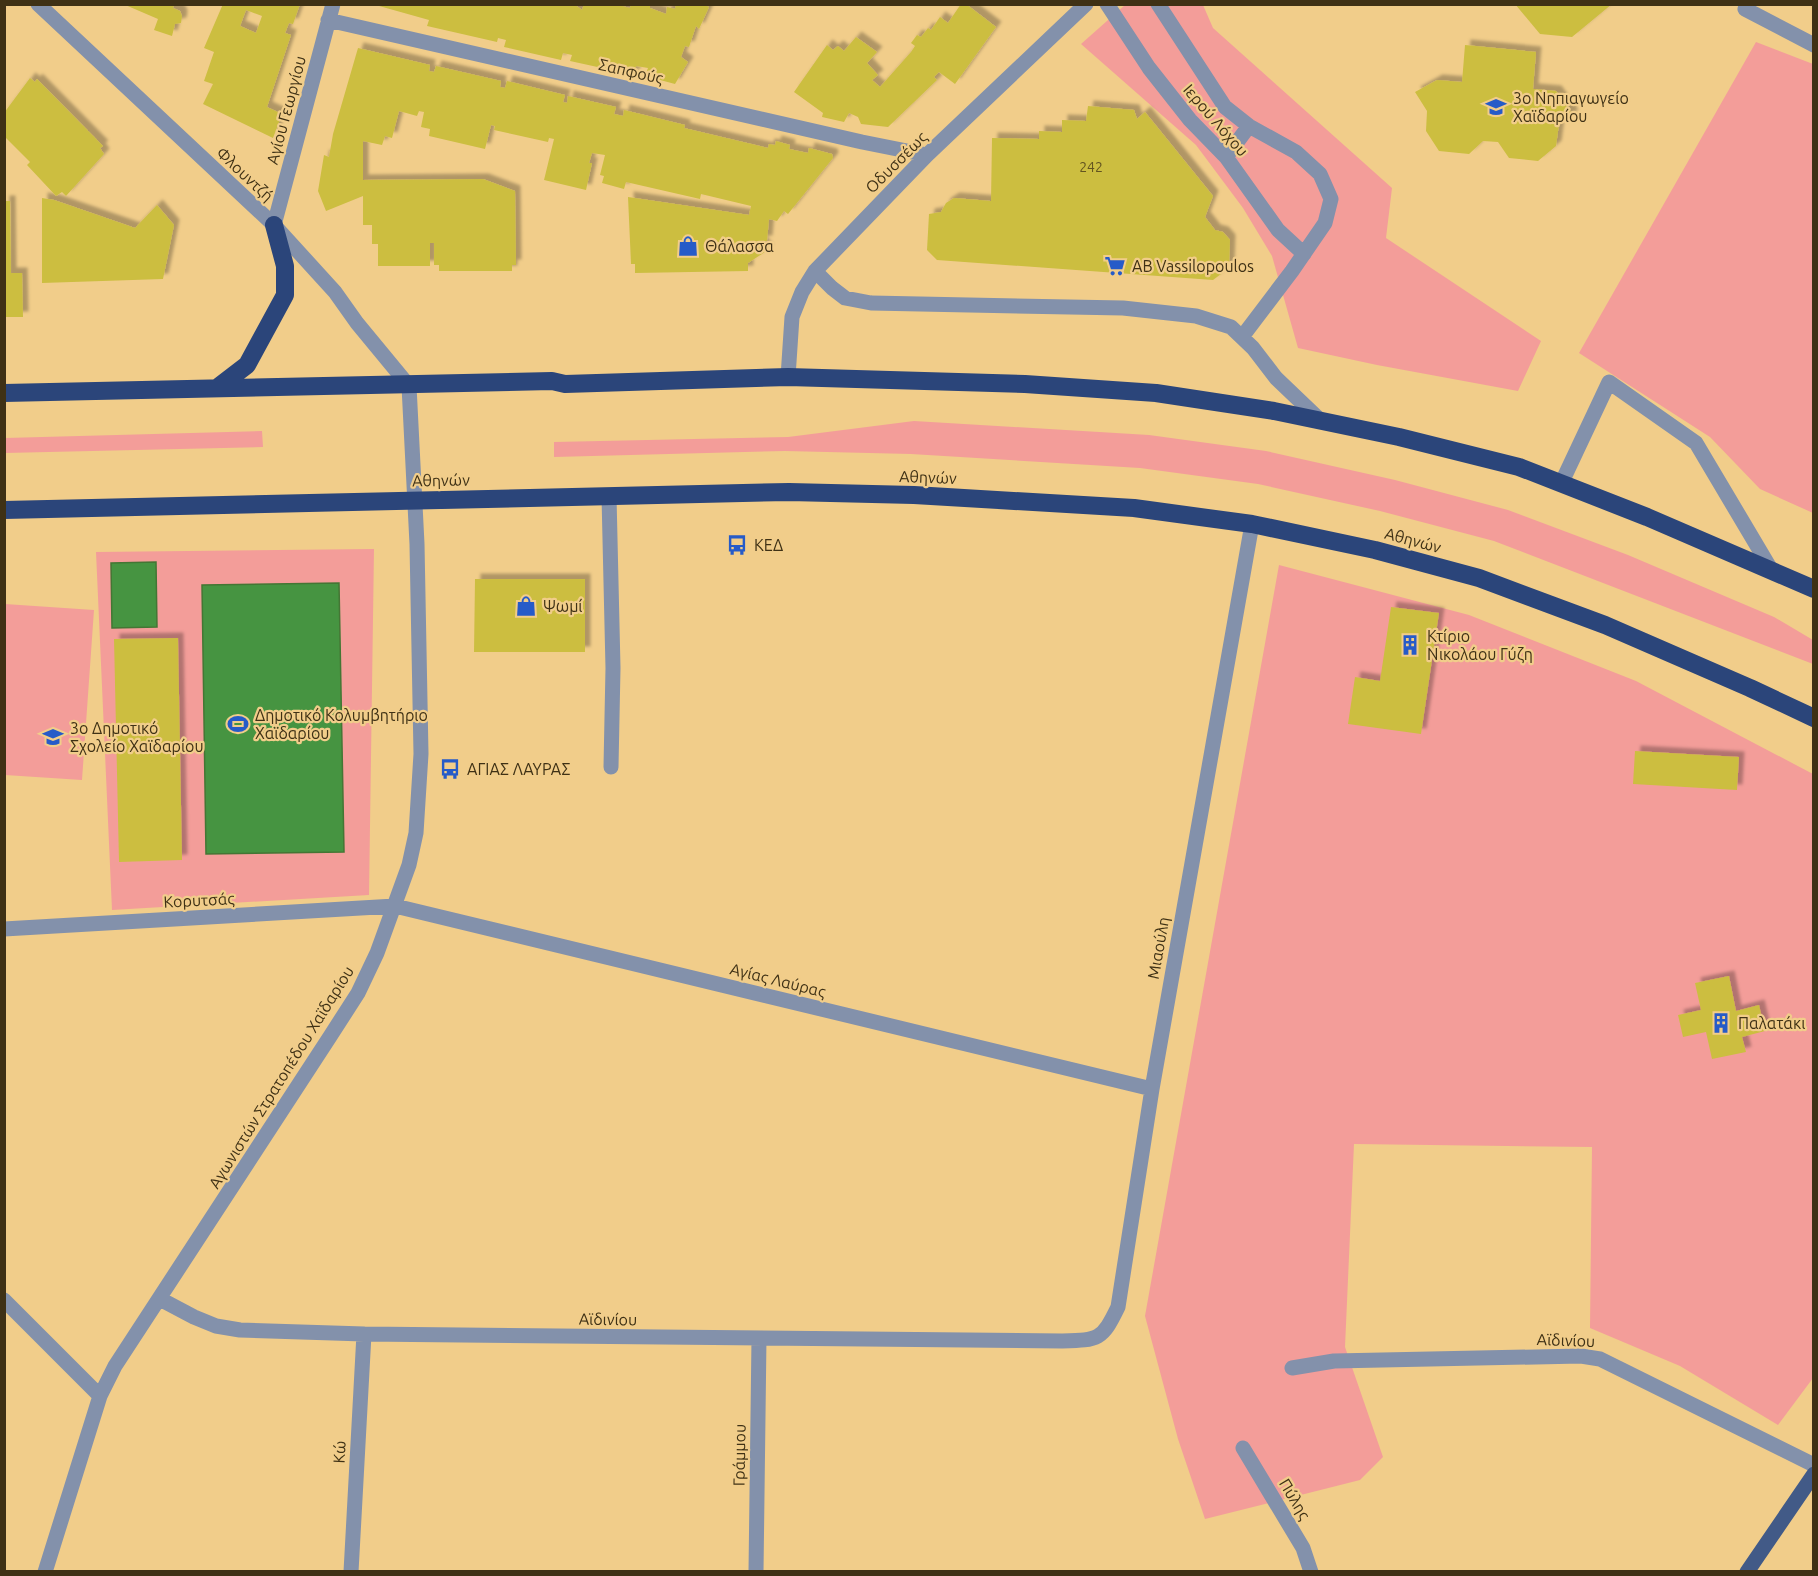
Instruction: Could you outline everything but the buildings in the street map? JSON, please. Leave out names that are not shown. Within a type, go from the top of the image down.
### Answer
[{"type":"highway","points":[[217,388],[247,365],[285,295],[285,266],[274,225]]},
{"type":"highway","points":[[4,393],[409,386],[552,381],[565,384],[788,377],[1025,384],[1156,393],[1274,411],[1399,437],[1519,467],[1647,517],[1814,589]]},
{"type":"highway","name":"Αθηνών","points":[[4,510],[789,492],[925,496],[1134,508],[1252,524],[1375,550],[1479,578],[1605,625],[1814,718]]},
{"type":"main road","points":[[1747,1572],[1814,1474]]},
{"type":"street","name":"Φλουντζή","points":[[38,4],[274,225],[335,292],[357,323],[409,386]]},
{"type":"street","name":"Αγίου Γεωργίου","points":[[274,225],[333,4]]},
{"type":"street","name":"Οδυσσέως","points":[[788,377],[792,317],[802,292],[815,271],[927,156],[1086,4]]},
{"type":"street","name":"Ιερού Λόχου","points":[[1107,4],[1137,51],[1190,120],[1226,157],[1278,230],[1304,255]]},
{"type":"street","points":[[1158,4],[1225,107],[1249,126],[1296,152],[1320,174],[1331,199],[1325,223],[1304,255],[1242,337]]},
{"type":"street","points":[[1744,9],[1814,45]]},
{"type":"street","name":"Σαπφούς","points":[[328,20],[927,156]]},
{"type":"street","points":[[1226,157],[1249,126]]},
{"type":"street","points":[[815,271],[845,298],[871,303],[1123,308],[1196,316],[1231,327],[1253,348],[1276,378],[1321,421]]},
{"type":"street","points":[[1561,484],[1609,382],[1696,443],[1772,571]]},
{"type":"street","name":"Αγωνιστών Στρατοπέδου Χαϊδαρίου","points":[[45,1572],[100,1396],[115,1366],[358,993],[378,953],[411,854],[416,833],[421,754],[415,501],[409,386]]},
{"type":"street","points":[[609,496],[614,668],[611,767]]},
{"type":"street","name":"Μιαούλη","points":[[1062,1341],[1085,1341],[1098,1337],[1108,1328],[1118,1307],[1152,1089],[1252,524]]},
{"type":"street","name":"Κορυτσάς","points":[[4,929],[395,906]]},
{"type":"street","name":"Αγίας Λαύρας","points":[[395,906],[1152,1089]]},
{"type":"street","name":"Αϊδινίου","points":[[160,1299],[216,1326],[240,1330],[364,1334],[1062,1341]]},
{"type":"street","points":[[4,1300],[100,1396]]},
{"type":"street","name":"Κώ","points":[[351,1572],[364,1334]]},
{"type":"street","name":"Γράμμου","points":[[756,1572],[759,1338]]},
{"type":"street","name":"Αϊδινίου","points":[[1292,1368],[1334,1361],[1581,1356],[1600,1359],[1814,1465]]},
{"type":"street","name":"Πύλης","points":[[1243,1448],[1303,1548],[1311,1572]]},
{"type":"shaded area","points":[[1125,5],[1203,5],[1213,28],[1392,188],[1386,238],[1541,341],[1518,391],[1298,348],[1272,256],[1243,208],[1196,145],[1081,44]]},
{"type":"shaded area","points":[[1756,42],[1813,64],[1813,513],[1760,489],[1710,437],[1579,353]]},
{"type":"shaded area","points":[[914,421],[1149,435],[1266,451],[1395,480],[1508,510],[1628,555],[1774,617],[1813,640],[1813,664],[1494,541],[1380,511],[1258,484],[1140,468],[911,454],[785,451],[554,457],[554,442],[788,437]]},
{"type":"shaded area","points":[[262,431],[263,447],[5,453],[5,438]]},
{"type":"shaded area","name":"Δημοτικό Κολυμβητήριο Χαϊδαρίου","points":[[374,549],[369,895],[112,910],[96,552]]},
{"type":"shaded area","points":[[156,562],[157,627],[112,628],[111,563]]},
{"type":"shaded area","name":"Παλατάκι","points":[[1279,565],[1469,615],[1636,681],[1813,774],[1813,1378],[1778,1425],[1680,1366],[1590,1328],[1592,1147],[1354,1144],[1345,1347],[1383,1457],[1360,1480],[1205,1519],[1178,1439],[1145,1316]]},
{"type":"shaded area","points":[[339,583],[344,852],[206,854],[202,585]]},
{"type":"shaded area","points":[[5,604],[94,610],[82,780],[5,775]]},
{"type":"place","name":"3ο Νηπιαγωγείο Χαϊδαρίου","points":[[1496,107]]},
{"type":"place","name":"Θάλασσα","points":[[688,246]]},
{"type":"place","name":"AB Vassilopoulos","points":[[1115,266]]},
{"type":"place","name":"ΚΕΔ","points":[[737,545]]},
{"type":"place","name":"Ψωμί","points":[[526,606]]},
{"type":"place","name":"Κτίριο Νικολάου Γύζη","points":[[1410,645]]},
{"type":"place","name":"Δημοτικό Κολυμβητήριο Χαϊδαρίου","points":[[238,724]]},
{"type":"place","name":"3ο Δημοτικό Σχολείο Χαϊδαρίου","points":[[53,737]]},
{"type":"place","name":"ΑΓΙΑΣ ΛΑΥΡΑΣ","points":[[450,769]]},
{"type":"place","name":"Παλατάκι","points":[[1721,1023]]}]
